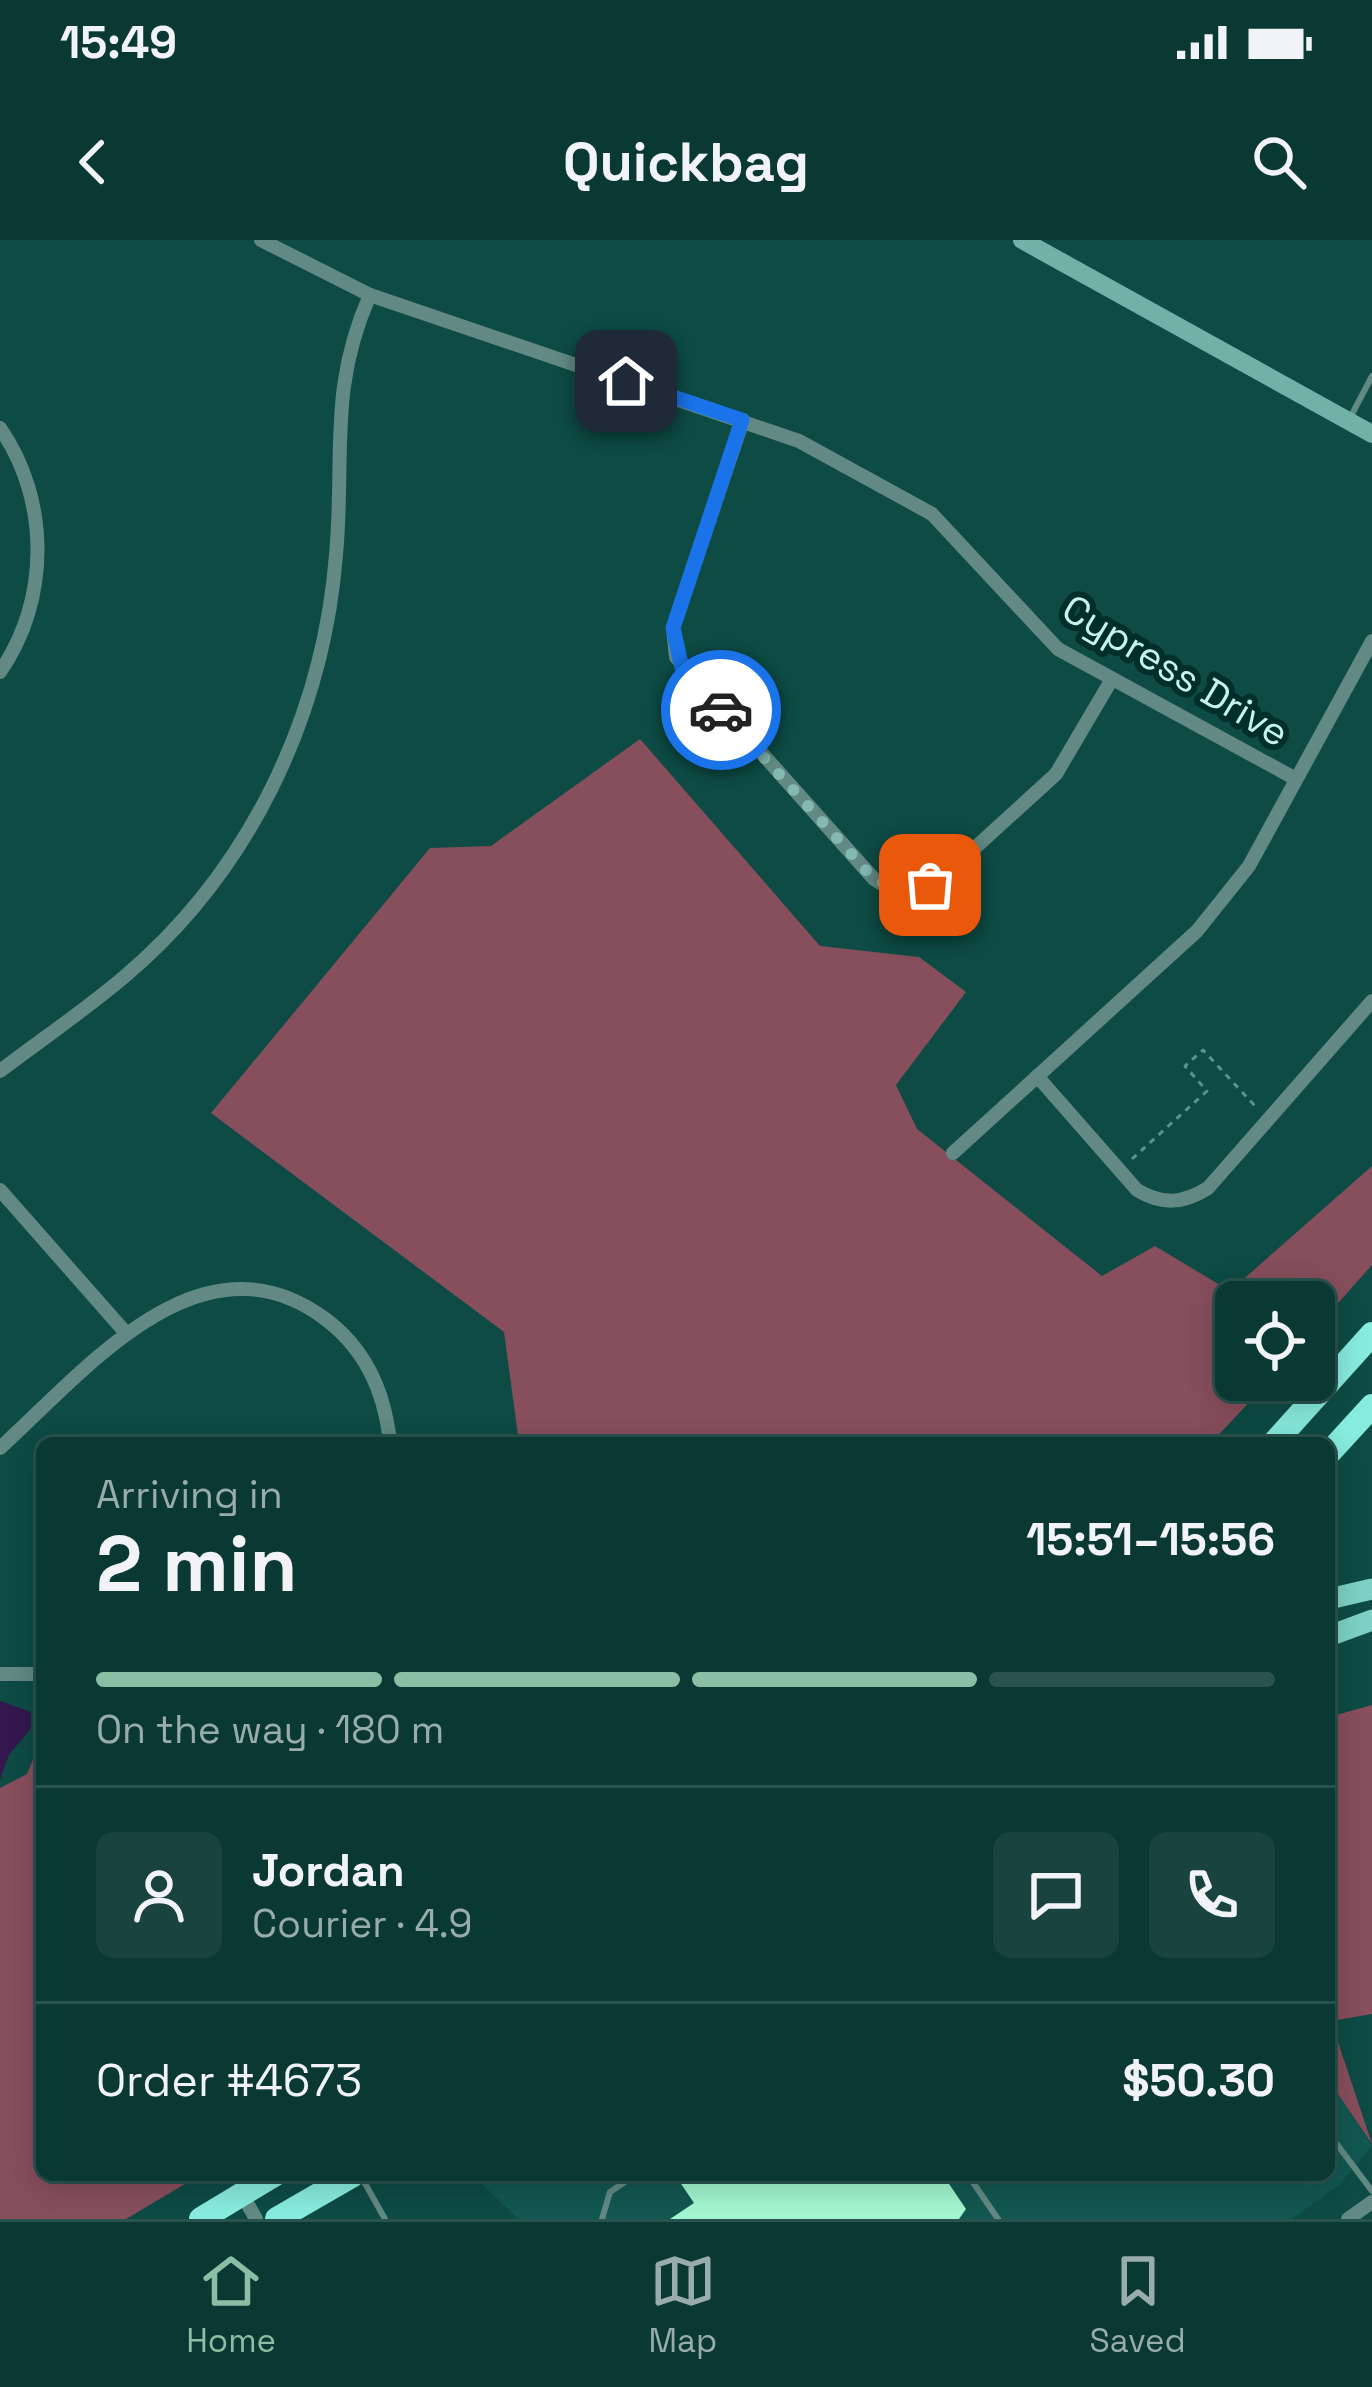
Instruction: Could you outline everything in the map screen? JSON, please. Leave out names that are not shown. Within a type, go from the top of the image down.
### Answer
[{"type":"highway","points":[[1279,1437],[1372,1334]]},
{"type":"highway","points":[[1335,1446],[1372,1406]]},
{"type":"highway","points":[[201,2219],[264,2181]]},
{"type":"highway","points":[[277,2219],[346,2181]]},
{"type":"main road","points":[[1335,1598],[1372,1589]]},
{"type":"main road","points":[[1335,1634],[1369,1622]]},
{"type":"street","name":"Cypress Drive","points":[[261,240],[370,296],[800,441],[932,514],[1042,634],[1112,679],[1296,779]]},
{"type":"street","points":[[1022,240],[1372,434]]},
{"type":"street","points":[[0,1071],[163,940],[224,867],[287,756],[321,656],[331,606],[341,376],[370,296]]},
{"type":"street","points":[[742,420],[673,628],[676,657],[874,879],[916,890],[943,877],[1056,774],[1112,679]]},
{"type":"street","points":[[0,428],[31,494],[38,550],[31,606],[0,672]]},
{"type":"street","points":[[953,1153],[1209,919],[1249,866],[1372,641]]},
{"type":"street","points":[[1037,1076],[1137,1190],[1151,1198],[1180,1201],[1208,1188],[1372,1001]]},
{"type":"street","points":[[0,1190],[126,1333]]},
{"type":"street","points":[[0,1448],[126,1333],[173,1303],[215,1290],[287,1298],[320,1315],[357,1349],[380,1393],[389,1437]]},
{"type":"street","points":[[0,1674],[36,1674]]},
{"type":"street","points":[[242,2194],[256,2219]]},
{"type":"street","points":[[1348,2219],[1372,2202]]},
{"type":"lane","points":[[1349,421],[1372,376]]},
{"type":"lane","points":[[1336,2143],[1372,2191]]},
{"type":"lane","points":[[361,2181],[385,2219]]},
{"type":"lane","points":[[602,2219],[610,2192],[626,2181]]},
{"type":"lane","points":[[972,2181],[998,2219]]},
{"type":"path","points":[[1132,1159],[1207,1091],[1184,1066],[1202,1050],[1256,1107]]},
{"type":"shaded area","points":[[640,739],[820,946],[919,957],[966,992],[896,1085],[917,1129],[1102,1276],[1155,1246],[1215,1282],[1215,1401],[1250,1401],[1217,1437],[518,1437],[504,1332],[211,1113],[430,848],[491,846]]},
{"type":"shaded area","points":[[1372,1166],[1372,1265],[1335,1306],[1335,1281],[1241,1281]]},
{"type":"shaded area","points":[[0,1701],[31,1712],[31,1728],[9,1755],[0,1779]]},
{"type":"shaded area","points":[[1372,1705],[1372,2014],[1335,2020],[1335,1715]]},
{"type":"shaded area","points":[[36,1752],[36,2181],[190,2181],[126,2219],[0,2219],[0,1788],[27,1774]]},
{"type":"shaded area","points":[[1335,2033],[1372,2144],[1335,2090]]},
{"type":"shaded area","points":[[1335,2090],[1372,2146],[1339,2185],[1292,2219],[518,2219],[479,2181],[1335,2181]]},
{"type":"building","points":[[679,2181],[947,2181],[966,2209],[959,2219],[670,2219],[694,2203]]},
{"type":"way so far","points":[[721,710],[874,879],[901,890],[930,885]]},
{"type":"route","points":[[626,381],[742,420],[673,628],[672,642],[682,668],[721,710]]}]
